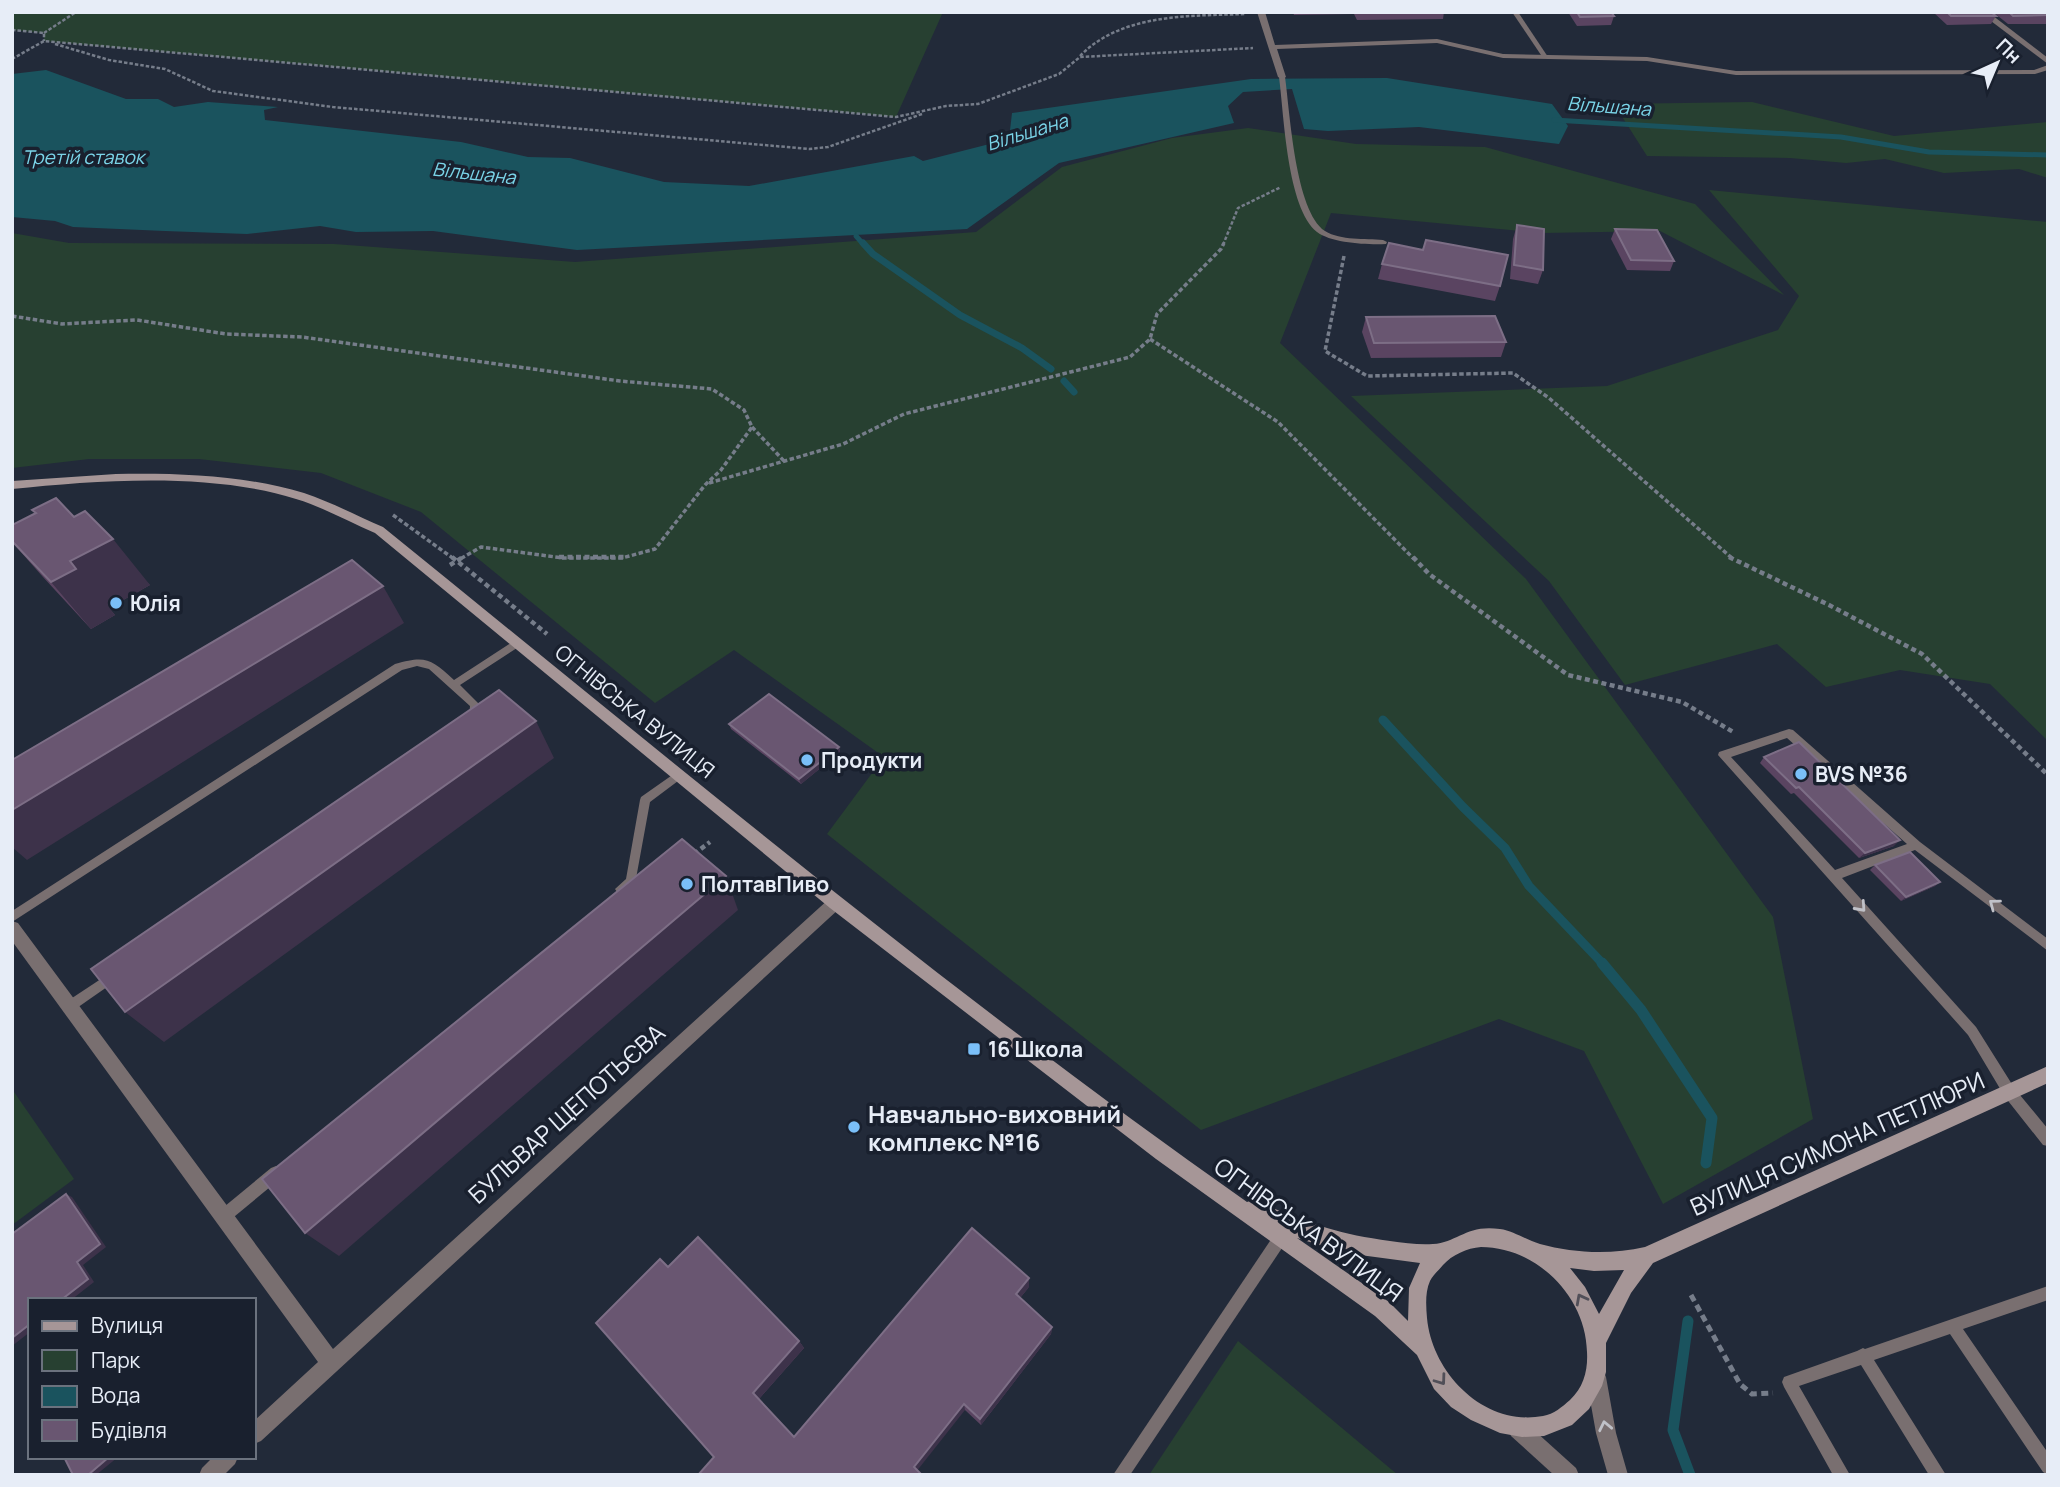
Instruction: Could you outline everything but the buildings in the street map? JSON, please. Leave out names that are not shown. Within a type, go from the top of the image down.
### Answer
[{"type":"street","points":[[1274,47],[1437,41],[1503,56],[1647,59],[1736,73],[2035,72],[2048,65],[1983,12]]},
{"type":"street","points":[[1261,13],[1282,77]]},
{"type":"street","name":"ОГНІВСЬКА ВУЛИЦЯ","points":[[12,485],[78,478],[193,478],[292,494],[379,530],[835,903],[1162,1153],[1382,1309],[1422,1348],[1439,1380],[1457,1399],[1478,1415],[1518,1429],[1553,1425],[1580,1408],[1596,1377],[1597,1342],[1590,1314],[1576,1289],[1555,1265],[1531,1249],[1501,1238],[1471,1239],[1442,1252],[1378,1249],[1339,1243],[1291,1227],[1245,1204],[1162,1153]]},
{"type":"street","name":"БУЛЬВАР ЩЕПОТЬЄВА","points":[[256,1432],[835,903]]},
{"type":"street","points":[[12,928],[331,1363]]},
{"type":"street","name":"ВУЛИЦЯ СИМОНА ПЕТЛЮРИ","points":[[1531,1249],[1563,1258],[1601,1263],[1646,1256],[2048,1074]]},
{"type":"street","name":"ОГНІВСЬКА ВУЛИЦЯ","points":[[1422,1348],[1415,1304],[1423,1276],[1442,1252]]},
{"type":"street","name":"ВУЛИЦЯ СИМОНА ПЕТЛЮРИ","points":[[1597,1342],[1627,1278],[1646,1256]]},
{"type":"street","points":[[1596,1377],[1606,1433],[1618,1475]]},
{"type":"street","points":[[1518,1429],[1569,1475]]},
{"type":"street","points":[[209,1475],[226,1459]]},
{"type":"lane","points":[[1515,12],[1545,57]]},
{"type":"lane","points":[[1282,77],[1296,179],[1307,218],[1320,232],[1343,238],[1383,242]]},
{"type":"lane","points":[[453,685],[517,643]]},
{"type":"lane","points":[[12,917],[400,667],[417,662],[432,666],[475,705],[476,717],[468,728]]},
{"type":"lane","points":[[2048,946],[1916,845],[1789,733],[1723,755],[1972,1031],[2010,1093],[2048,1140]]},
{"type":"lane","points":[[610,898],[631,881],[645,800],[678,775]]},
{"type":"lane","points":[[1833,876],[1916,845]]},
{"type":"lane","points":[[69,1006],[126,967]]},
{"type":"lane","points":[[224,1216],[288,1163]]},
{"type":"lane","points":[[1121,1475],[1281,1237]]},
{"type":"lane","points":[[1842,1475],[1789,1382],[1863,1354],[2048,1293]]},
{"type":"lane","points":[[1952,1325],[2048,1467]]},
{"type":"lane","points":[[1863,1354],[1938,1475]]},
{"type":"path","points":[[12,30],[44,33],[76,12]]},
{"type":"path","points":[[12,59],[44,41],[896,117],[946,106],[978,104],[1059,74],[1097,40],[1121,29],[1190,16],[1261,13]]},
{"type":"path","points":[[44,33],[44,41]]},
{"type":"path","points":[[44,41],[109,60],[165,69],[213,91],[333,107],[808,149],[828,147],[946,106]]},
{"type":"path","points":[[1080,57],[1274,47]]},
{"type":"path","points":[[705,485],[843,444],[904,414],[1130,357],[1150,339],[1157,314],[1221,249],[1238,208],[1296,179]]},
{"type":"path","points":[[1343,238],[1344,259],[1325,351],[1367,376],[1513,373],[1549,398],[1726,556],[1829,605],[1922,654],[2048,775]]},
{"type":"path","points":[[12,316],[62,324],[137,320],[226,334],[302,337],[606,380],[712,389],[744,410],[752,427],[784,461]]},
{"type":"path","points":[[1150,339],[1278,422],[1429,574],[1568,675],[1682,702],[1754,745]]},
{"type":"path","points":[[434,574],[481,547],[563,558],[622,558],[655,549],[705,485],[721,470],[752,427]]},
{"type":"path","points":[[690,858],[710,842]]},
{"type":"path","points":[[1691,1295],[1718,1349],[1746,1391],[1760,1395],[1776,1393],[1789,1382]]},
{"type":"green space","points":[[12,12],[943,12],[896,117],[44,41],[44,33],[12,30]]},
{"type":"green space","points":[[1752,102],[1894,136],[2048,122],[2048,178],[2019,169],[1944,173],[1885,159],[1846,163],[1790,158],[1647,156],[1614,104]]},
{"type":"green space","points":[[1248,128],[1356,144],[1485,147],[1695,204],[1784,295],[1660,231],[1542,233],[1331,213],[1280,343],[1526,579],[1773,917],[1813,1119],[1663,1204],[1584,1051],[1499,1019],[1201,1130],[827,834],[884,757],[734,650],[655,703],[421,512],[321,473],[199,459],[89,459],[12,468],[12,233],[69,243],[334,244],[575,262],[976,232],[1062,167],[1172,138]]},
{"type":"green space","points":[[1709,190],[2048,222],[2048,741],[1990,684],[1900,670],[1826,687],[1777,644],[1625,685],[1549,581],[1351,396],[1607,386],[1778,330],[1799,296]]},
{"type":"green space","points":[[12,1089],[74,1179],[12,1225]]},
{"type":"green space","points":[[1238,1341],[1398,1475],[1149,1475]]},
{"type":"water","name":"Третій ставок","points":[[46,70],[126,99],[158,99],[174,107],[208,102],[278,107],[264,110],[265,120],[461,142],[528,157],[570,158],[664,182],[749,186],[914,156],[923,161],[1009,139],[1012,113],[1251,79],[1387,78],[1552,104],[1568,126],[1559,144],[1419,127],[1328,131],[1304,129],[1292,89],[1243,92],[1228,106],[1234,123],[1059,163],[967,229],[577,250],[433,231],[356,232],[320,226],[247,234],[73,227],[55,221],[12,217],[12,74]]},
{"type":"waterway","name":"Вільшана","points":[[1554,120],[1841,137],[1929,152],[2048,155]]},
{"type":"waterway","points":[[856,236],[864,245]]},
{"type":"waterway","points":[[863,243],[873,254],[960,315],[1022,348],[1051,369]]},
{"type":"waterway","points":[[1064,381],[1074,392]]},
{"type":"waterway","points":[[1383,720],[1463,807],[1505,848],[1529,886],[1604,965]]},
{"type":"waterway","points":[[1602,963],[1641,1010],[1712,1118],[1706,1163]]},
{"type":"waterway","points":[[1688,1321],[1673,1430],[1690,1475]]},
{"type":"place","name":"Юлія","points":[[116,603]]},
{"type":"place","name":"Продукти","points":[[807,760]]},
{"type":"place","name":"BVS №36","points":[[1801,774]]},
{"type":"place","name":"ПолтавПиво","points":[[687,884]]},
{"type":"place","name":"16 Школа","points":[[974,1049]]},
{"type":"place","name":"Навчально-виховний комплекс №16","points":[[854,1127]]}]
